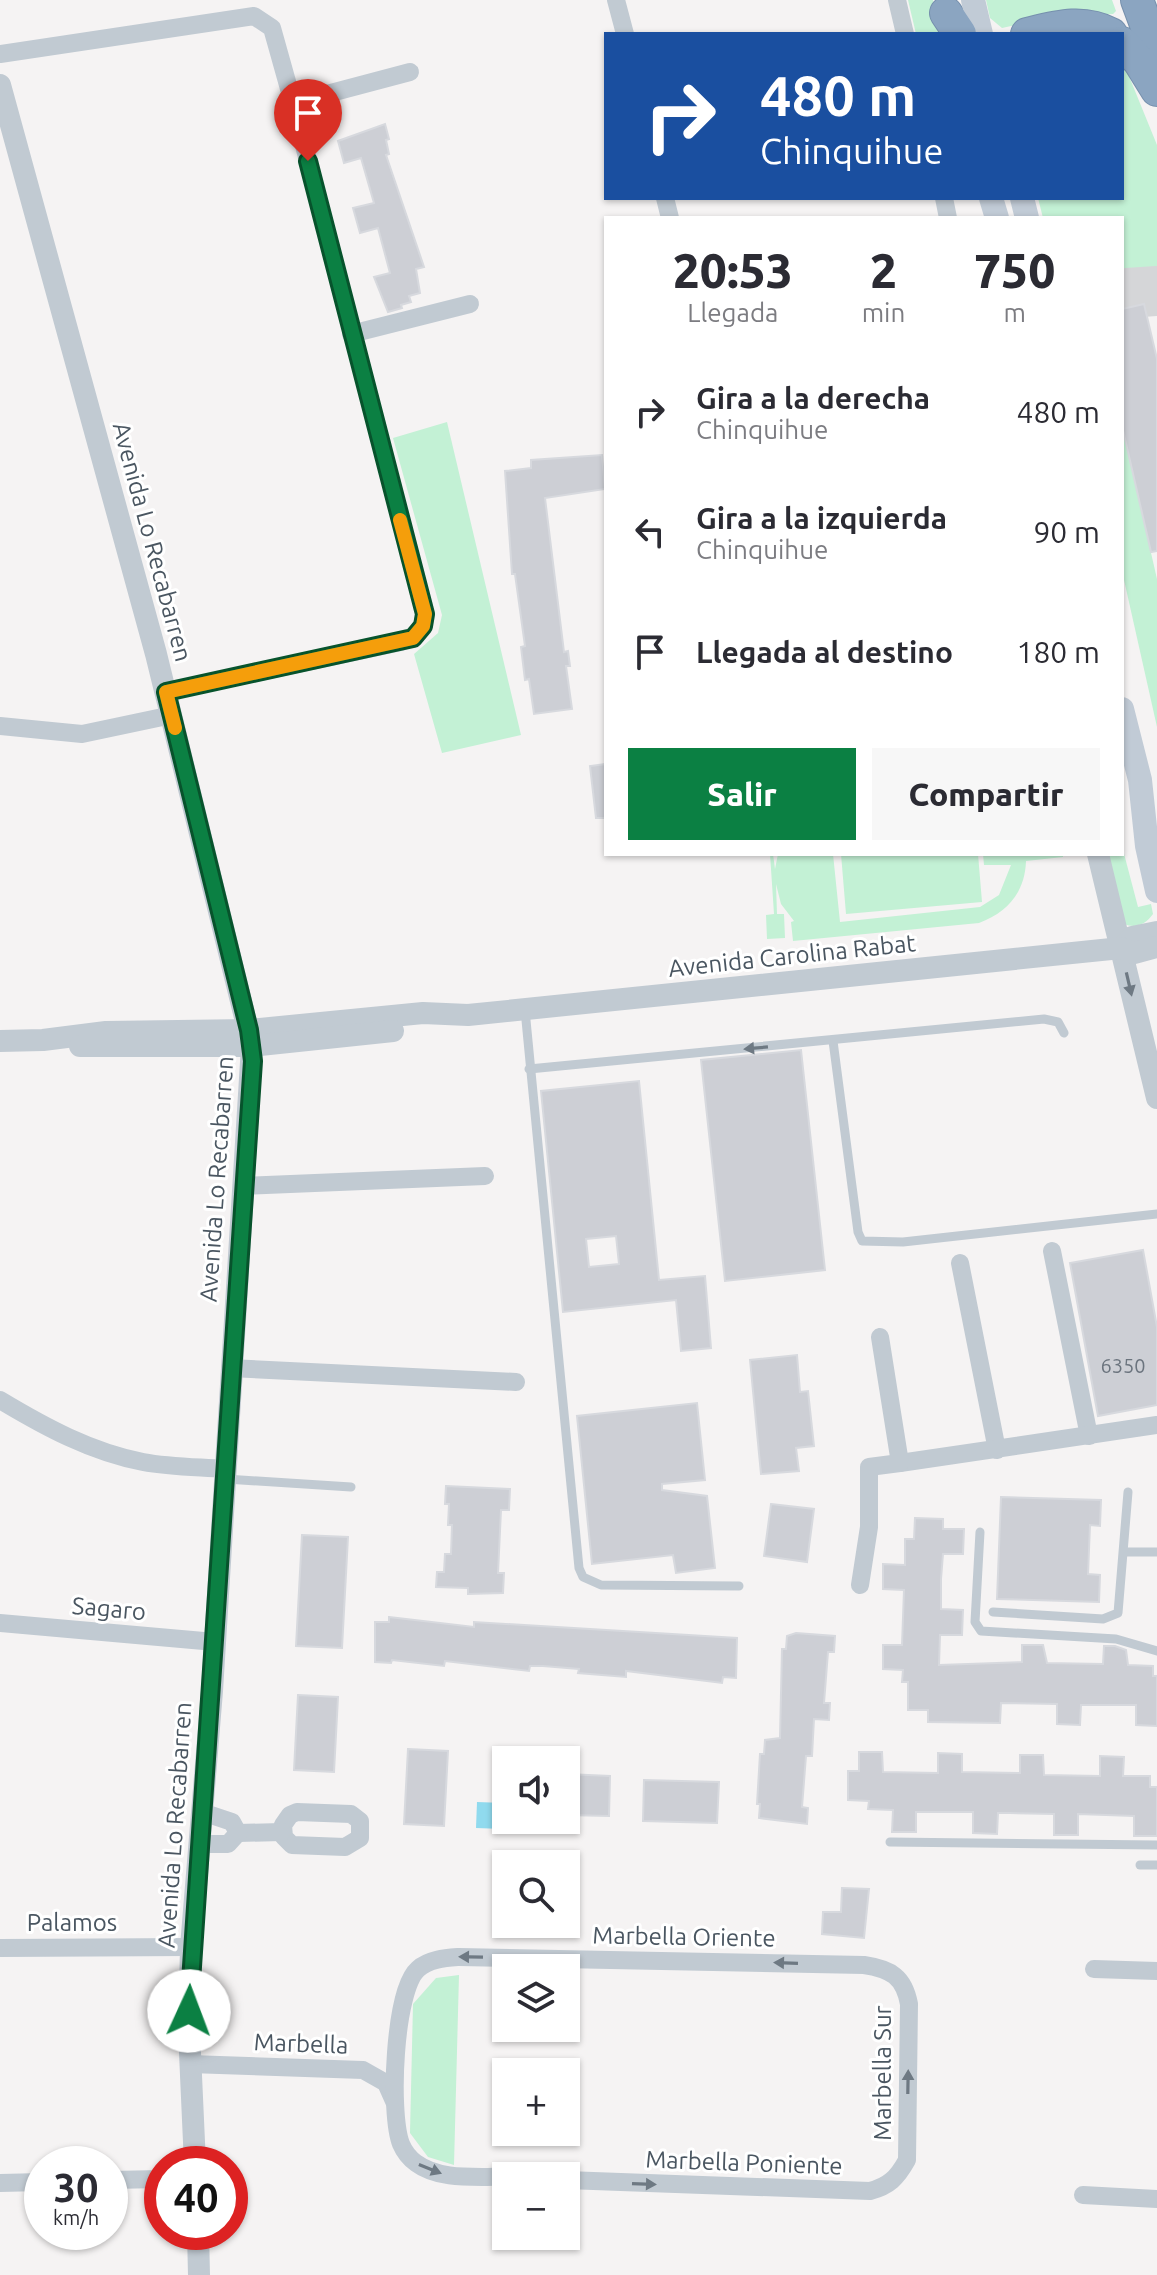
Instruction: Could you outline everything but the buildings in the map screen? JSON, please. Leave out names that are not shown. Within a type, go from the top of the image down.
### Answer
[{"type":"highway","points":[[1137,0],[1157,54]]},
{"type":"highway","points":[[1037,32],[1070,24],[1107,32]]},
{"type":"highway","points":[[1124,45],[1139,61],[1157,90]]},
{"type":"main road","points":[[955,16],[978,32]]},
{"type":"main road","points":[[1124,717],[1140,780],[1147,846],[1157,891]]},
{"type":"main road","points":[[1140,780],[1157,819]]},
{"type":"street","points":[[616,0],[624,32]]},
{"type":"street","points":[[897,0],[905,32]]},
{"type":"street","points":[[0,54],[248,15],[265,20],[274,31],[293,103],[425,614],[423,626],[413,638],[401,642],[166,692]]},
{"type":"street","points":[[293,103],[410,72]]},
{"type":"street","name":"Avenida Lo Recabarren","points":[[0,85],[166,692],[250,1038],[244,1186],[230,1368],[215,1642],[191,1947],[190,2064],[194,2146]]},
{"type":"street","points":[[351,334],[470,304]]},
{"type":"street","points":[[0,726],[82,734],[172,715]]},
{"type":"street","points":[[1098,856],[1157,1098]]},
{"type":"street","name":"Avenida Carolina Rabat","points":[[1121,948],[1132,937],[1157,932]]},
{"type":"street","name":"Avenida Carolina Rabat","points":[[0,1041],[43,1040],[95,1047],[423,1027],[468,1015],[1121,948],[1134,953],[1157,947]]},
{"type":"street","points":[[244,1186],[485,1176]]},
{"type":"street","points":[[1052,1251],[1089,1436]]},
{"type":"street","points":[[960,1263],[997,1450]]},
{"type":"street","points":[[880,1337],[900,1463]]},
{"type":"street","points":[[230,1368],[516,1382]]},
{"type":"street","points":[[0,1400],[55,1432],[112,1454],[224,1474]]},
{"type":"street","points":[[860,1585],[869,1527],[869,1467],[1157,1425]]},
{"type":"street","name":"Sagaro","points":[[0,1623],[215,1642]]},
{"type":"street","points":[[202,1812],[232,1822],[238,1833]]},
{"type":"street","points":[[199,1844],[228,1844],[238,1833],[282,1832]]},
{"type":"street","name":"Palamos","points":[[0,1948],[191,1947]]},
{"type":"street","name":"Marbella Oriente","points":[[396,2107],[400,2025],[407,1983],[417,1969],[443,1958],[864,1965]]},
{"type":"street","name":"Marbella Sur","points":[[864,1965],[895,1974],[906,1991],[909,2004],[907,2160]]},
{"type":"street","points":[[1094,1969],[1157,1971]]},
{"type":"street","name":"Marbella","points":[[363,2070],[388,2053],[400,2025]]},
{"type":"street","name":"Marbella","points":[[190,2064],[363,2070],[386,2083],[396,2107]]},
{"type":"street","points":[[396,2107],[401,2143],[416,2164],[440,2174],[492,2176]]},
{"type":"street","name":"Marbella Poniente","points":[[580,2181],[870,2191],[893,2181],[907,2160]]},
{"type":"street","points":[[0,2183],[24,2182]]},
{"type":"street","points":[[1083,2195],[1157,2199]]},
{"type":"street","points":[[198,2250],[199,2275]]},
{"type":"lane","points":[[525,1009],[577,1555],[583,1577],[601,1585],[739,1586]]},
{"type":"lane","points":[[529,1069],[1044,1019],[1058,1022],[1064,1033]]},
{"type":"lane","points":[[833,1041],[858,1232],[862,1241],[875,1244],[903,1242],[1157,1214]]},
{"type":"lane","points":[[224,1474],[351,1487]]},
{"type":"lane","points":[[993,1612],[1112,1616],[1120,1608],[1128,1492]]},
{"type":"lane","points":[[980,1532],[975,1622],[981,1631],[1116,1639],[1157,1651]]},
{"type":"lane","points":[[1124,1552],[1157,1552]]},
{"type":"lane","points":[[890,1842],[1157,1845]]},
{"type":"lane","points":[[1140,1865],[1157,1865]]},
{"type":"green space","points":[[908,0],[933,0],[941,32],[916,32]]},
{"type":"green space","points":[[986,0],[1112,0],[1116,11],[1113,14],[1053,17],[1002,28],[990,18]]},
{"type":"green space","points":[[1124,64],[1157,145],[1157,284],[1124,290],[1124,216],[1042,216],[1038,200],[1124,200]]},
{"type":"green space","points":[[447,422],[521,735],[442,753],[414,654],[438,633],[442,615],[393,438]]},
{"type":"green space","points":[[1124,435],[1157,579],[1157,727],[1124,580]]},
{"type":"green space","points":[[1124,854],[1138,907],[1151,904],[1153,914],[1137,926],[1124,924],[1108,856]]},
{"type":"green space","points":[[770,856],[773,856],[775,869],[778,856],[833,856],[840,922],[980,907],[999,895],[1011,865],[984,865],[983,856],[1063,856],[1026,861],[1022,882],[1013,900],[979,923],[793,941],[791,922],[794,921],[781,904],[776,884],[777,914],[784,914],[785,938],[767,939],[766,915],[774,914]]},
{"type":"green space","points":[[841,856],[978,856],[982,902],[846,914]]},
{"type":"green space","points":[[459,1975],[454,2165],[428,2157],[410,2133],[413,2004],[436,1978]]},
{"type":"water","points":[[477,1802],[492,1803],[492,1829],[476,1828]]},
{"type":"taxiway","points":[[1127,293],[1157,291]]},
{"type":"slow traffic","points":[[175,728],[166,692],[413,638],[423,626],[425,614],[400,520]]},
{"type":"route","points":[[189,2011],[253,1061],[249,1030],[166,692],[401,642],[413,638],[423,626],[425,614],[308,161]]}]
